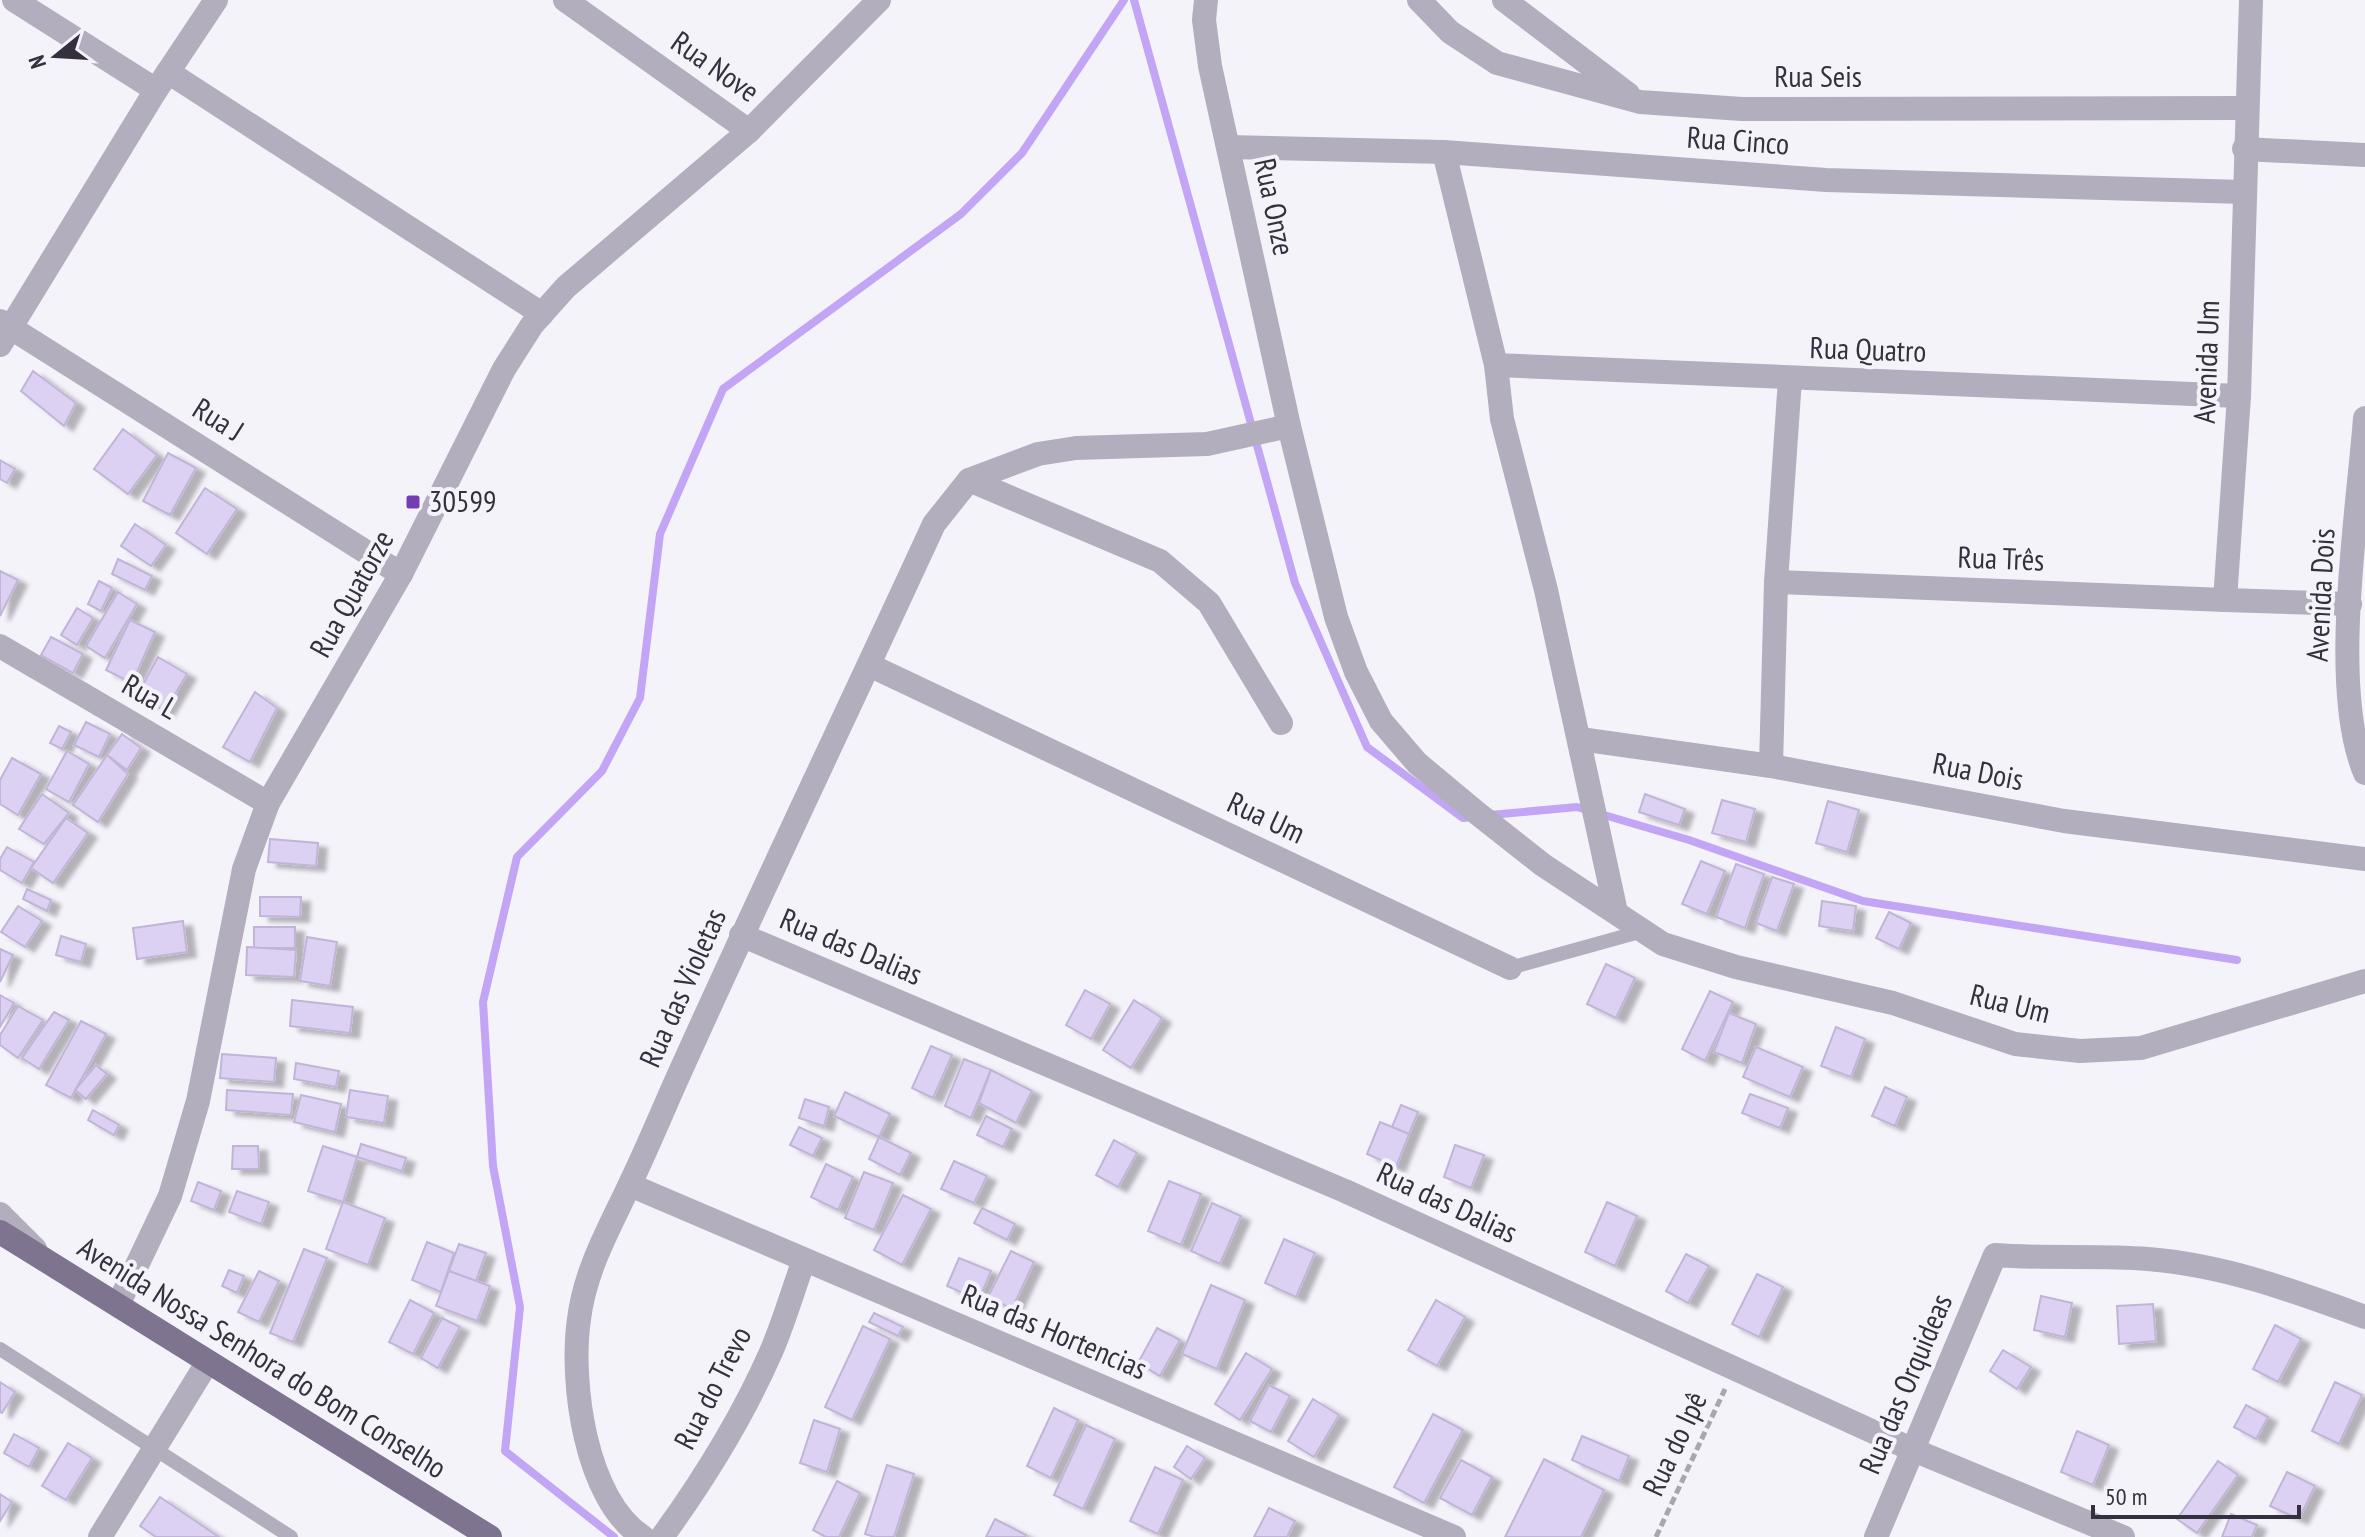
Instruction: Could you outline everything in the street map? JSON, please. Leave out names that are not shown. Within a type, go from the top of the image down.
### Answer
[{"type":"main road","name":"Avenida Nossa Senhora do Bom Conselho","points":[[0,1232],[490,1537]]},
{"type":"street","points":[[14,0],[162,81],[542,314]]},
{"type":"street","points":[[4,331],[216,0]]},
{"type":"street","name":"Rua Nove","points":[[565,0],[749,131]]},
{"type":"street","name":"Rua Quatorze","points":[[118,1305],[173,1188],[198,1101],[244,869],[268,803],[401,574],[504,369],[542,314],[609,247],[749,131],[879,0]]},
{"type":"street","name":"Rua Onze","points":[[1206,0],[1204,20],[1208,50],[1289,426]]},
{"type":"street","name":"Rua Seis","points":[[1419,0],[1450,32],[1497,63],[1640,102],[1742,109],[2245,108]]},
{"type":"street","points":[[1504,0],[1640,102]]},
{"type":"street","name":"Avenida Um","points":[[2225,600],[2239,396],[2245,108],[2251,0]]},
{"type":"street","name":"Rua Cinco","points":[[1229,147],[1444,152],[1826,180],[2244,192]]},
{"type":"street","points":[[2244,149],[2365,155]]},
{"type":"street","points":[[1444,152],[1496,365],[1511,460],[1580,739],[1616,912]]},
{"type":"street","name":"Rua J","points":[[4,331],[401,574]]},
{"type":"street","name":"Rua Quatro","points":[[1496,365],[2239,396]]},
{"type":"street","points":[[1771,766],[1776,582],[1790,379]]},
{"type":"street","name":"Avenida Dois","points":[[2365,418],[2350,604],[2357,664],[2349,720],[2365,773]]},
{"type":"street","points":[[969,480],[1038,454],[1076,448],[1170,447],[1251,436],[1289,426]]},
{"type":"street","name":"Rua Um","points":[[1289,426],[1336,617],[1356,672],[1381,721],[1417,763],[1543,865],[1663,944],[1736,967],[1893,1003],[2015,1044],[2080,1051],[2141,1048],[2365,981]]},
{"type":"street","points":[[969,480],[1160,561],[1209,603],[1281,723]]},
{"type":"street","name":"Rua das Violetas","points":[[643,1537],[632,1530],[611,1504],[594,1464],[581,1412],[575,1363],[579,1318],[589,1275],[605,1231],[630,1185],[741,935],[934,524],[969,480]]},
{"type":"street","name":"Rua Três","points":[[1776,582],[2225,600]]},
{"type":"street","points":[[2225,600],[2350,604]]},
{"type":"street","name":"Rua L","points":[[0,646],[268,803]]},
{"type":"street","name":"Rua Um","points":[[869,665],[1510,968]]},
{"type":"street","name":"Rua Dois","points":[[1580,739],[1771,766],[2064,821],[2365,859]]},
{"type":"street","name":"Rua das Dalias","points":[[741,935],[1345,1191],[1911,1449],[2123,1537]]},
{"type":"street","name":"Rua das Hortencias","points":[[630,1185],[1454,1537]]},
{"type":"street","points":[[0,1214],[48,1262]]},
{"type":"street","name":"Rua das Orquideas","points":[[1876,1537],[1995,1255],[2148,1259],[2205,1267],[2262,1279],[2365,1317]]},
{"type":"street","name":"Rua do Trevo","points":[[662,1537],[715,1458],[749,1398],[772,1350],[804,1260]]},
{"type":"street","points":[[100,1537],[207,1363]]},
{"type":"lane","name":"Rua Um","points":[[1510,968],[1643,931]]},
{"type":"lane","points":[[0,1349],[291,1537]]},
{"type":"path","name":"Rua do Ipê","points":[[1656,1537],[1734,1369]]},
{"type":"building","points":[[33,371],[76,403],[64,426],[21,391]]},
{"type":"building","points":[[123,429],[157,455],[128,494],[94,469]]},
{"type":"building","points":[[168,453],[196,468],[170,515],[143,501]]},
{"type":"building","points":[[0,460],[15,469],[7,483],[0,479]]},
{"type":"building","points":[[205,488],[237,509],[207,554],[176,533]]},
{"type":"building","points":[[135,524],[166,545],[151,566],[121,546]]},
{"type":"building","points":[[118,559],[152,576],[145,590],[112,574]]},
{"type":"building","points":[[0,571],[18,580],[0,616]]},
{"type":"building","points":[[99,581],[112,588],[101,611],[88,604]]},
{"type":"building","points":[[118,592],[137,604],[105,658],[86,646]]},
{"type":"building","points":[[77,608],[93,618],[77,645],[61,635]]},
{"type":"building","points":[[130,620],[155,632],[132,683],[106,670]]},
{"type":"building","points":[[51,637],[83,654],[73,673],[41,655]]},
{"type":"building","points":[[158,657],[187,674],[165,711],[137,695]]},
{"type":"building","points":[[255,692],[277,708],[250,762],[223,747]]},
{"type":"building","points":[[86,722],[110,734],[99,757],[74,745]]},
{"type":"building","points":[[59,726],[71,732],[62,749],[50,743]]},
{"type":"building","points":[[122,734],[141,748],[127,770],[107,755]]},
{"type":"building","points":[[67,751],[89,764],[69,802],[46,789]]},
{"type":"building","points":[[107,755],[128,774],[98,822],[73,805]]},
{"type":"building","points":[[12,758],[41,774],[18,815],[0,804],[0,780]]},
{"type":"building","points":[[42,794],[69,813],[44,844],[19,829]]},
{"type":"building","points":[[1645,794],[1685,809],[1679,825],[1639,812]]},
{"type":"building","points":[[1722,800],[1755,809],[1746,842],[1712,833]]},
{"type":"building","points":[[1828,801],[1859,810],[1847,852],[1816,843]]},
{"type":"building","points":[[66,818],[88,833],[53,883],[31,868]]},
{"type":"building","points":[[270,839],[318,843],[316,866],[268,862]]},
{"type":"building","points":[[7,847],[34,862],[22,883],[0,870],[0,859]]},
{"type":"building","points":[[1701,861],[1725,871],[1707,914],[1682,904]]},
{"type":"building","points":[[1736,864],[1764,874],[1745,928],[1716,917]]},
{"type":"building","points":[[1772,877],[1794,884],[1777,931],[1756,923]]},
{"type":"building","points":[[27,889],[51,900],[47,911],[23,899]]},
{"type":"building","points":[[260,897],[301,897],[300,917],[260,916]]},
{"type":"building","points":[[1822,901],[1856,906],[1853,931],[1819,926]]},
{"type":"building","points":[[18,906],[42,921],[25,947],[1,932]]},
{"type":"building","points":[[1889,912],[1911,923],[1899,949],[1876,938]]},
{"type":"building","points":[[183,921],[187,952],[137,959],[133,928]]},
{"type":"building","points":[[254,927],[295,927],[295,948],[254,948]]},
{"type":"building","points":[[61,936],[86,944],[81,962],[56,955]]},
{"type":"building","points":[[307,937],[337,942],[330,986],[300,981]]},
{"type":"building","points":[[247,947],[296,950],[294,977],[246,975]]},
{"type":"building","points":[[0,949],[13,955],[0,982]]},
{"type":"building","points":[[1606,964],[1635,978],[1616,1018],[1587,1004]]},
{"type":"building","points":[[1085,990],[1110,1004],[1091,1039],[1066,1025]]},
{"type":"building","points":[[1710,991],[1733,1002],[1705,1061],[1682,1049]]},
{"type":"building","points":[[0,995],[14,1003],[0,1027]]},
{"type":"building","points":[[292,1000],[353,1007],[350,1033],[290,1026]]},
{"type":"building","points":[[1134,1000],[1162,1018],[1131,1068],[1103,1050]]},
{"type":"building","points":[[18,1006],[43,1020],[18,1058],[0,1045],[0,1035]]},
{"type":"building","points":[[54,1012],[69,1020],[39,1069],[22,1058]]},
{"type":"building","points":[[1729,1013],[1756,1024],[1742,1063],[1714,1052]]},
{"type":"building","points":[[81,1021],[106,1034],[71,1098],[46,1085]]},
{"type":"building","points":[[1836,1027],[1865,1039],[1851,1077],[1821,1066]]},
{"type":"building","points":[[931,1046],[952,1055],[933,1098],[912,1088]]},
{"type":"building","points":[[1756,1047],[1803,1067],[1790,1097],[1743,1077]]},
{"type":"building","points":[[222,1054],[276,1058],[274,1082],[220,1078]]},
{"type":"building","points":[[964,1059],[991,1070],[971,1118],[945,1106]]},
{"type":"building","points":[[296,1063],[339,1071],[336,1087],[294,1079]]},
{"type":"building","points":[[96,1065],[107,1074],[86,1099],[75,1090]]},
{"type":"building","points":[[991,1070],[1032,1091],[1016,1123],[979,1103]]},
{"type":"building","points":[[1885,1087],[1907,1097],[1895,1126],[1872,1116]]},
{"type":"building","points":[[227,1090],[293,1094],[291,1115],[226,1110]]},
{"type":"building","points":[[350,1090],[388,1096],[384,1123],[346,1117]]},
{"type":"building","points":[[845,1092],[890,1114],[879,1137],[834,1116]]},
{"type":"building","points":[[1750,1094],[1788,1108],[1780,1128],[1742,1113]]},
{"type":"building","points":[[301,1095],[341,1104],[335,1132],[294,1122]]},
{"type":"building","points":[[805,1099],[829,1107],[824,1126],[799,1118]]},
{"type":"building","points":[[1401,1105],[1418,1112],[1409,1134],[1392,1127]]},
{"type":"building","points":[[93,1110],[119,1125],[114,1135],[88,1120]]},
{"type":"building","points":[[986,1116],[1012,1129],[1003,1147],[977,1135]]},
{"type":"building","points":[[1380,1122],[1409,1134],[1396,1167],[1367,1154]]},
{"type":"building","points":[[799,1127],[822,1138],[813,1156],[790,1145]]},
{"type":"building","points":[[879,1137],[911,1153],[900,1175],[869,1159]]},
{"type":"building","points":[[1114,1140],[1137,1153],[1118,1187],[1096,1175]]},
{"type":"building","points":[[361,1144],[406,1158],[402,1171],[357,1157]]},
{"type":"building","points":[[1455,1145],[1484,1155],[1471,1188],[1444,1177]]},
{"type":"building","points":[[233,1146],[258,1146],[259,1169],[232,1169]]},
{"type":"building","points":[[323,1146],[357,1157],[343,1202],[308,1191]]},
{"type":"building","points":[[954,1161],[987,1176],[974,1203],[941,1189]]},
{"type":"building","points":[[826,1164],[853,1177],[838,1210],[811,1197]]},
{"type":"building","points":[[864,1172],[893,1183],[874,1230],[845,1218]]},
{"type":"building","points":[[1169,1181],[1201,1194],[1181,1245],[1148,1231]]},
{"type":"building","points":[[198,1182],[221,1191],[214,1210],[191,1201]]},
{"type":"building","points":[[237,1191],[269,1202],[261,1224],[229,1212]]},
{"type":"building","points":[[903,1195],[931,1209],[902,1265],[874,1250]]},
{"type":"building","points":[[343,1202],[385,1218],[368,1265],[326,1249]]},
{"type":"building","points":[[1607,1202],[1637,1216],[1615,1266],[1585,1252]]},
{"type":"building","points":[[1212,1203],[1241,1216],[1220,1264],[1191,1251]]},
{"type":"building","points":[[982,1208],[1015,1224],[1007,1240],[974,1223]]},
{"type":"building","points":[[1284,1239],[1315,1253],[1296,1297],[1265,1283]]},
{"type":"building","points":[[427,1242],[454,1253],[441,1292],[412,1280]]},
{"type":"building","points":[[459,1244],[486,1253],[476,1281],[449,1271]]},
{"type":"building","points":[[304,1249],[327,1258],[293,1342],[270,1333]]},
{"type":"building","points":[[1011,1251],[1034,1262],[1012,1309],[988,1297]]},
{"type":"building","points":[[1686,1254],[1709,1266],[1688,1303],[1666,1291]]},
{"type":"building","points":[[959,1258],[991,1271],[979,1300],[947,1286]]},
{"type":"building","points":[[229,1270],[244,1276],[237,1293],[222,1286]]},
{"type":"building","points":[[259,1271],[279,1281],[259,1322],[238,1312]]},
{"type":"building","points":[[449,1271],[490,1286],[477,1321],[436,1306]]},
{"type":"building","points":[[1757,1274],[1783,1287],[1759,1337],[1732,1324]]},
{"type":"building","points":[[1211,1285],[1245,1300],[1217,1369],[1182,1354]]},
{"type":"building","points":[[2041,1296],[2072,1303],[2065,1337],[2034,1330]]},
{"type":"building","points":[[410,1300],[434,1313],[413,1354],[389,1342]]},
{"type":"building","points":[[1436,1300],[1465,1317],[1437,1366],[1408,1350]]},
{"type":"building","points":[[2153,1304],[2156,1341],[2119,1344],[2117,1306]]},
{"type":"building","points":[[874,1313],[903,1327],[898,1336],[869,1322]]},
{"type":"building","points":[[442,1318],[460,1327],[438,1368],[421,1358]]},
{"type":"building","points":[[2275,1325],[2301,1339],[2278,1382],[2253,1369]]},
{"type":"building","points":[[863,1326],[890,1339],[852,1420],[825,1407]]},
{"type":"building","points":[[1157,1328],[1180,1340],[1160,1376],[1138,1363]]},
{"type":"building","points":[[2003,1350],[2031,1367],[2017,1389],[1990,1371]]},
{"type":"building","points":[[1246,1353],[1272,1369],[1240,1420],[1215,1404]]},
{"type":"building","points":[[0,1382],[15,1392],[2,1413],[0,1412]]},
{"type":"building","points":[[2335,1382],[2362,1395],[2339,1444],[2312,1431]]},
{"type":"building","points":[[1269,1385],[1290,1396],[1271,1432],[1250,1421]]},
{"type":"building","points":[[1313,1399],[1339,1415],[1314,1457],[1288,1441]]},
{"type":"building","points":[[2246,1405],[2268,1417],[2256,1439],[2234,1427]]},
{"type":"building","points":[[1054,1408],[1078,1420],[1051,1478],[1027,1466]]},
{"type":"building","points":[[1433,1414],[1463,1430],[1424,1503],[1394,1487]]},
{"type":"building","points":[[814,1420],[840,1429],[827,1472],[800,1463]]},
{"type":"building","points":[[1086,1425],[1115,1439],[1083,1509],[1054,1495]]},
{"type":"building","points":[[2077,1431],[2109,1445],[2093,1485],[2061,1472]]},
{"type":"building","points":[[14,1434],[39,1448],[29,1467],[4,1453]]},
{"type":"building","points":[[1582,1436],[1629,1456],[1619,1481],[1572,1460]]},
{"type":"building","points":[[68,1443],[92,1458],[66,1500],[42,1486]]},
{"type":"building","points":[[1187,1446],[1205,1458],[1191,1479],[1174,1467]]},
{"type":"building","points":[[1544,1459],[1604,1490],[1581,1537],[1505,1537]]},
{"type":"building","points":[[1461,1460],[1492,1477],[1472,1515],[1440,1498]]},
{"type":"building","points":[[2218,1461],[2238,1475],[2197,1533],[2177,1519]]},
{"type":"building","points":[[887,1465],[914,1474],[894,1537],[875,1537],[865,1534]]},
{"type":"building","points":[[1155,1467],[1183,1480],[1158,1534],[1130,1521]]},
{"type":"building","points":[[2287,1472],[2315,1486],[2299,1519],[2270,1506]]},
{"type":"building","points":[[837,1481],[860,1493],[839,1537],[826,1537],[813,1530]]},
{"type":"building","points":[[0,1494],[12,1502],[0,1521]]},
{"type":"building","points":[[160,1497],[219,1537],[156,1537],[140,1526]]},
{"type":"building","points":[[1269,1508],[1295,1521],[1287,1537],[1254,1537]]},
{"type":"building","points":[[2231,1514],[2257,1525],[2252,1537],[2222,1537]]},
{"type":"building","points":[[995,1519],[1026,1535],[1025,1537],[986,1537]]},
{"type":"waterway","points":[[614,1537],[505,1451],[520,1307],[493,1166],[483,1002],[517,857],[602,771],[640,698],[660,534],[723,389],[961,214],[1022,153],[1124,0]]},
{"type":"waterway","points":[[1134,0],[1295,583],[1367,747],[1463,818],[1472,817]]},
{"type":"waterway","points":[[1490,815],[1577,807],[1689,840],[1863,901],[2237,960]]},
{"type":"place","name":"30599","points":[[413,502]]}]
